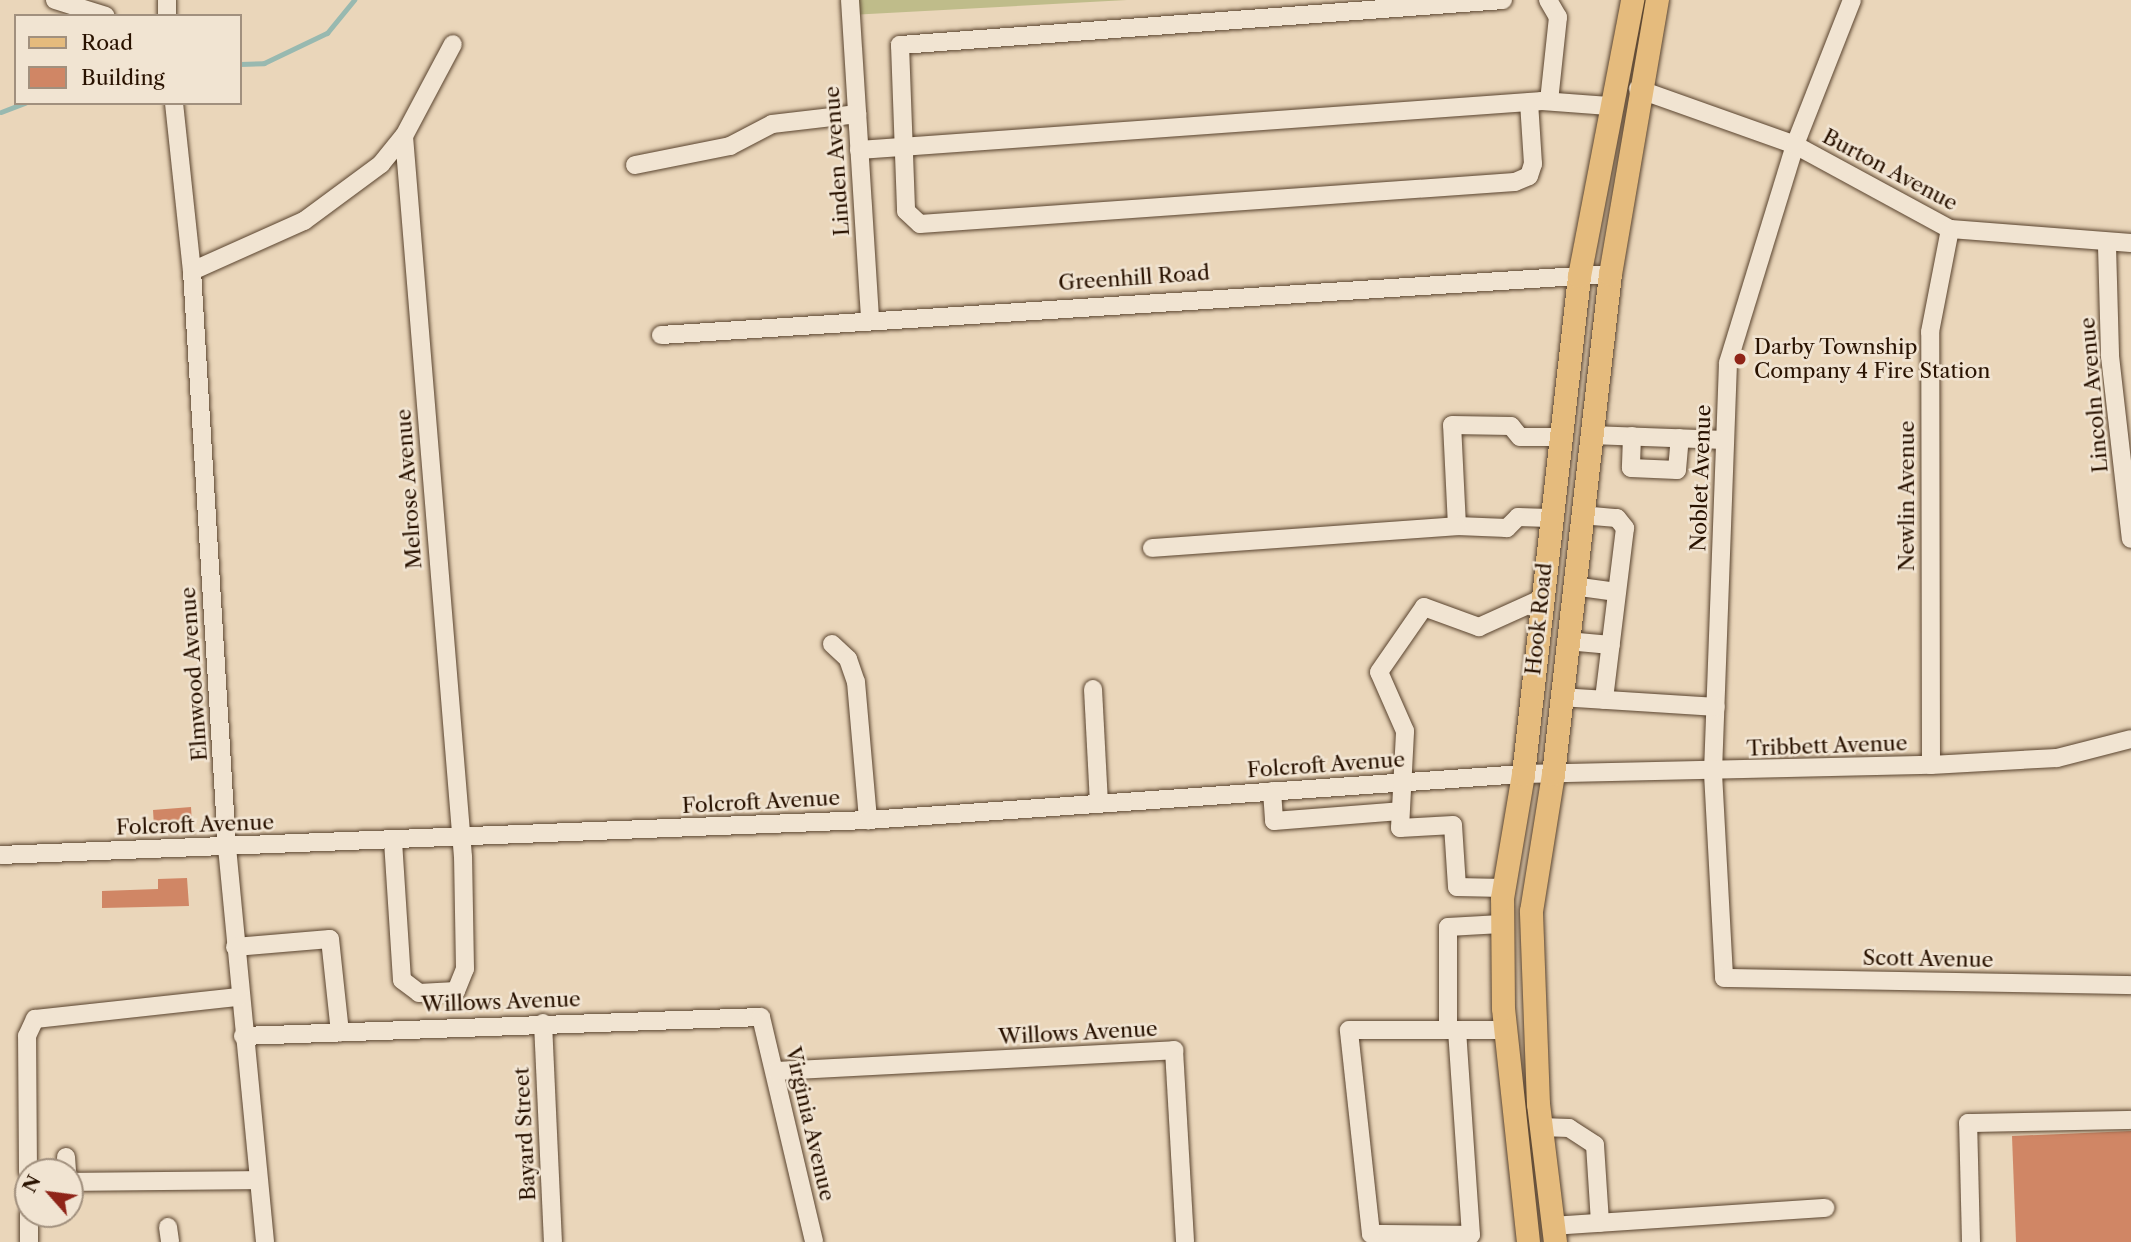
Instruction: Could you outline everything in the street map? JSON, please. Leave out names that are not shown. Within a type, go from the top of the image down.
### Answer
[{"type":"main road","name":"Hook Road","points":[[1528,1242],[1505,1030],[1501,924],[1503,888],[1523,774],[1549,518],[1579,276],[1609,106],[1632,0]]},
{"type":"main road","name":"Hook Road","points":[[1554,1234],[1541,1127],[1529,938],[1553,774],[1610,274],[1637,89],[1657,0]]},
{"type":"main road","points":[[1522,1242],[1526,1218]]},
{"type":"street","points":[[55,0],[100,14]]},
{"type":"street","name":"Linden Avenue","points":[[850,0],[870,318]]},
{"type":"street","points":[[1503,0],[909,42],[896,54],[899,144],[906,211],[920,224],[1515,182],[1528,176],[1533,164],[1529,102]]},
{"type":"street","points":[[1548,0],[1558,18],[1549,101]]},
{"type":"street","name":"Noblet Avenue","points":[[1724,978],[1713,773],[1728,363],[1795,145],[1851,0]]},
{"type":"street","points":[[192,271],[304,221],[380,164],[404,136],[453,44]]},
{"type":"street","name":"Burton Avenue","points":[[1637,89],[1795,145],[1950,229],[2107,246],[2131,243]]},
{"type":"street","points":[[859,150],[899,144],[1529,102],[1609,106]]},
{"type":"street","name":"Elmwood Avenue","points":[[174,105],[192,271],[227,847],[239,997],[265,1242]]},
{"type":"street","points":[[635,165],[730,146],[772,124],[857,114]]},
{"type":"street","name":"Melrose Avenue","points":[[393,841],[402,981],[419,993],[456,990],[465,970],[458,838],[404,136]]},
{"type":"street","name":"Newlin Avenue","points":[[1931,765],[1930,332],[1950,229]]},
{"type":"street","name":"Lincoln Avenue","points":[[2107,246],[2110,356],[2131,539]]},
{"type":"street","name":"Greenhill Road","points":[[661,335],[870,318],[1610,274]]},
{"type":"street","points":[[1457,526],[1452,425],[1511,426],[1520,436],[1559,437]]},
{"type":"street","points":[[1591,435],[1725,440]]},
{"type":"street","points":[[1632,436],[1630,468],[1677,470],[1680,438]]},
{"type":"street","points":[[1581,515],[1623,523],[1604,700]]},
{"type":"street","points":[[1152,548],[1457,526],[1507,528],[1518,517],[1549,518]]},
{"type":"street","points":[[1573,586],[1617,592]]},
{"type":"street","points":[[1503,888],[1457,887],[1453,825],[1400,828],[1399,783],[1405,731],[1379,672],[1424,607],[1479,627],[1541,599]]},
{"type":"street","points":[[1567,641],[1611,645]]},
{"type":"street","points":[[832,644],[848,659],[856,682],[868,820]]},
{"type":"street","points":[[1093,689],[1099,802]]},
{"type":"street","points":[[1561,697],[1716,707]]},
{"type":"street","name":"Tribbett Avenue","points":[[1523,774],[1713,773],[2057,758],[2131,739]]},
{"type":"street","name":"Folcroft Avenue","points":[[0,855],[868,820],[1523,774]]},
{"type":"street","points":[[1272,791],[1274,821],[1400,811]]},
{"type":"street","points":[[1501,924],[1448,928],[1452,1030],[1471,1236],[1371,1234],[1349,1030],[1452,1030],[1505,1030]]},
{"type":"street","points":[[235,947],[330,939],[340,1031]]},
{"type":"street","name":"Scott Avenue","points":[[1724,978],[2131,985]]},
{"type":"street","points":[[28,1158],[27,1036],[35,1019],[239,997]]},
{"type":"street","name":"Willows Avenue","points":[[243,1035],[761,1017]]},
{"type":"street","name":"Virginia Avenue","points":[[761,1017],[776,1071],[814,1242]]},
{"type":"street","name":"Bayard Street","points":[[543,1023],[553,1242]]},
{"type":"street","name":"Willows Avenue","points":[[776,1071],[1174,1050],[1185,1242]]},
{"type":"street","points":[[1971,1242],[1969,1123],[2131,1120]]},
{"type":"street","points":[[1541,1127],[1569,1128],[1595,1145],[1600,1223]]},
{"type":"street","points":[[84,1182],[258,1180]]},
{"type":"street","points":[[1554,1234],[1600,1223],[1825,1208]]},
{"type":"shaded area","points":[[850,0],[1127,0],[850,15]]},
{"type":"building","points":[[191,807],[192,824],[154,827],[153,810]]},
{"type":"building","points":[[187,878],[189,906],[102,908],[102,891],[158,889],[158,879]]},
{"type":"building","points":[[2131,1131],[2131,1242],[2016,1242],[2012,1136]]},
{"type":"waterway","points":[[242,64],[264,63],[327,33],[354,0]]},
{"type":"waterway","points":[[1,112],[20,105]]},
{"type":"place","name":"Darby Township Company 4 Fire Station","points":[[1740,359]]}]
